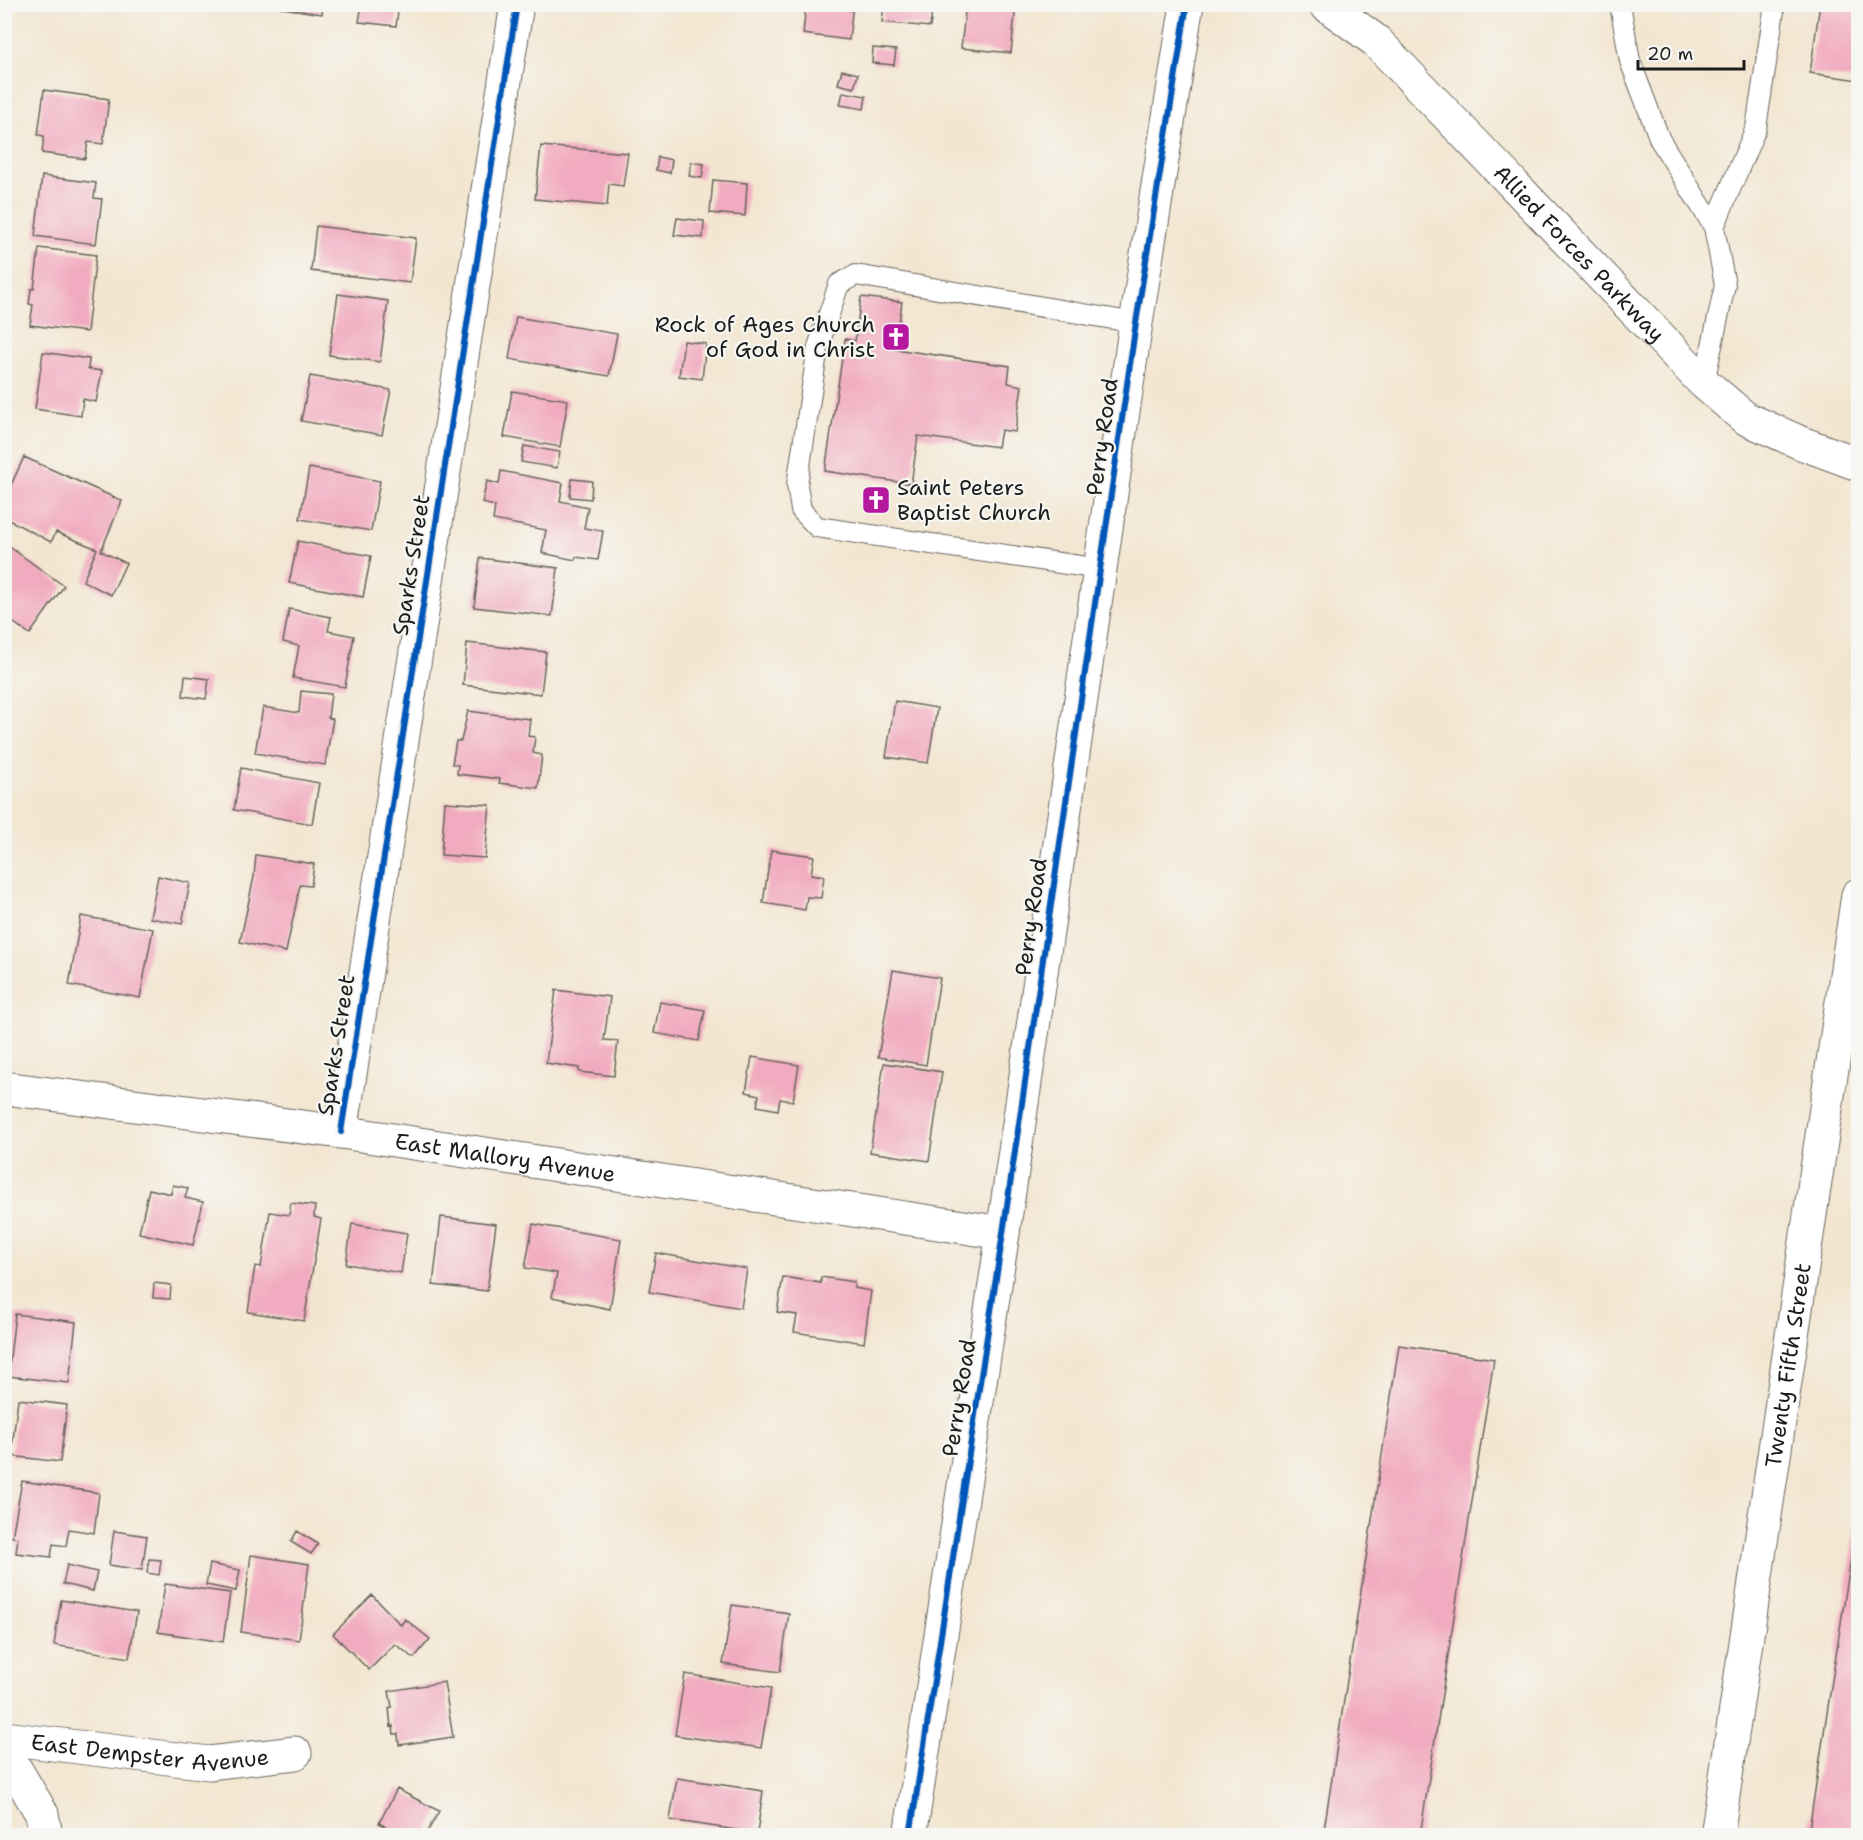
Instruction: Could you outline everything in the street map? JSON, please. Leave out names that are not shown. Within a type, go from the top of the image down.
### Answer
[{"type":"street","name":"Sparks Street","points":[[341,1132],[517,4]]},
{"type":"street","name":"Perry Road","points":[[910,1836],[1003,1233],[1136,323],[1187,4]]},
{"type":"street","name":"Allied Forces Parkway","points":[[1325,4],[1376,41],[1704,383],[1745,418],[1801,443],[1858,464]]},
{"type":"street","name":"Twenty Fifth Street","points":[[1717,1836],[1858,895]]},
{"type":"street","name":"East Mallory Avenue","points":[[4,1088],[341,1132],[1003,1233]]},
{"type":"street","name":"East Dempster Avenue","points":[[4,1738],[209,1763],[295,1753]]},
{"type":"street","points":[[4,1750],[42,1814],[46,1836]]},
{"type":"lane","points":[[1620,4],[1630,61],[1660,140],[1714,227],[1725,285],[1704,383]]},
{"type":"lane","points":[[1714,227],[1756,128],[1775,4]]},
{"type":"lane","points":[[1100,569],[817,526],[801,510],[797,485],[818,347],[839,284],[856,275],[1136,323]]},
{"type":"building","points":[[282,4],[323,4],[322,14],[281,8]]},
{"type":"building","points":[[362,4],[399,4],[396,26],[359,22]]},
{"type":"building","points":[[806,4],[853,4],[849,40],[803,34]]},
{"type":"building","points":[[884,4],[933,4],[930,27],[882,22]]},
{"type":"building","points":[[966,4],[1016,4],[1011,53],[961,48]]},
{"type":"building","points":[[1820,4],[1858,4],[1858,80],[1810,73]]},
{"type":"building","points":[[873,48],[896,50],[894,65],[872,63]]},
{"type":"building","points":[[842,70],[858,74],[854,88],[838,84]]},
{"type":"building","points":[[44,90],[109,99],[103,144],[88,142],[85,159],[42,153],[44,136],[38,135]]},
{"type":"building","points":[[843,92],[866,96],[864,109],[840,105]]},
{"type":"building","points":[[541,146],[628,153],[623,186],[609,184],[607,206],[535,199]]},
{"type":"building","points":[[658,157],[672,160],[670,173],[656,170]]},
{"type":"building","points":[[691,162],[704,164],[702,178],[689,176]]},
{"type":"building","points":[[42,176],[96,183],[94,198],[102,199],[96,244],[35,236]]},
{"type":"building","points":[[713,180],[747,183],[745,216],[710,213]]},
{"type":"building","points":[[677,218],[704,221],[703,238],[674,235]]},
{"type":"building","points":[[316,226],[416,238],[410,283],[311,271]]},
{"type":"building","points":[[39,248],[96,255],[87,332],[30,325],[33,305],[29,304],[31,289],[34,289]]},
{"type":"building","points":[[338,294],[388,301],[380,362],[329,355]]},
{"type":"building","points":[[861,297],[902,302],[895,349],[1010,366],[1008,383],[1022,386],[1015,432],[1001,430],[998,447],[918,436],[911,484],[825,471],[845,339],[855,341]]},
{"type":"building","points":[[516,317],[617,334],[609,376],[509,359]]},
{"type":"building","points":[[684,341],[706,344],[702,379],[679,376]]},
{"type":"building","points":[[43,352],[89,359],[88,369],[102,371],[96,402],[83,399],[81,416],[35,409]]},
{"type":"building","points":[[310,376],[391,390],[382,435],[301,421]]},
{"type":"building","points":[[512,391],[568,400],[560,447],[504,437]]},
{"type":"building","points":[[524,446],[560,452],[557,468],[521,462]]},
{"type":"building","points":[[24,457],[122,501],[101,551],[126,563],[111,595],[83,581],[97,549],[56,532],[51,542],[5,518],[8,511],[4,509],[4,500]]},
{"type":"building","points":[[309,468],[380,481],[371,531],[300,519]]},
{"type":"building","points":[[501,471],[563,483],[560,501],[588,507],[584,528],[603,531],[598,560],[576,557],[575,560],[542,553],[546,530],[493,520],[495,506],[482,503],[487,481],[499,484]]},
{"type":"building","points":[[572,479],[592,481],[591,499],[570,497]]},
{"type":"building","points":[[298,541],[371,556],[363,597],[289,583]]},
{"type":"building","points":[[4,543],[64,586],[30,634],[4,616]]},
{"type":"building","points":[[480,558],[558,568],[552,616],[474,607]]},
{"type":"building","points":[[289,609],[331,617],[328,631],[354,636],[345,687],[293,678],[299,646],[283,642]]},
{"type":"building","points":[[467,643],[546,652],[541,694],[463,685]]},
{"type":"building","points":[[185,676],[209,679],[206,699],[183,696]]},
{"type":"building","points":[[301,691],[331,694],[328,718],[333,719],[325,765],[255,753],[263,707],[299,713]]},
{"type":"building","points":[[895,701],[937,708],[928,763],[886,757]]},
{"type":"building","points":[[468,711],[530,719],[528,736],[535,737],[533,753],[542,755],[538,788],[499,783],[500,779],[457,774],[458,765],[452,764],[456,741],[461,741]]},
{"type":"building","points":[[241,768],[319,783],[312,824],[234,810]]},
{"type":"building","points":[[445,802],[490,805],[485,858],[441,855]]},
{"type":"building","points":[[771,850],[814,856],[811,874],[824,876],[821,898],[807,897],[805,910],[763,903]]},
{"type":"building","points":[[256,855],[314,864],[311,886],[300,885],[286,952],[240,942],[254,877]]},
{"type":"building","points":[[158,876],[190,883],[182,924],[150,918]]},
{"type":"building","points":[[81,916],[153,929],[140,998],[69,985]]},
{"type":"building","points":[[893,970],[940,978],[926,1065],[878,1057]]},
{"type":"building","points":[[556,990],[610,997],[604,1040],[618,1041],[614,1076],[579,1072],[579,1068],[546,1063]]},
{"type":"building","points":[[660,1002],[705,1010],[699,1041],[654,1033]]},
{"type":"building","points":[[752,1057],[799,1065],[793,1101],[780,1099],[778,1110],[757,1106],[759,1095],[746,1092]]},
{"type":"building","points":[[884,1063],[942,1072],[929,1161],[870,1152]]},
{"type":"building","points":[[173,1185],[188,1188],[185,1198],[203,1202],[193,1245],[139,1233],[149,1189],[171,1194]]},
{"type":"building","points":[[291,1203],[315,1206],[314,1217],[321,1219],[304,1321],[248,1312],[255,1266],[261,1267],[270,1212],[289,1215]]},
{"type":"building","points":[[441,1217],[496,1224],[487,1291],[433,1285]]},
{"type":"building","points":[[352,1224],[407,1233],[401,1273],[346,1264]]},
{"type":"building","points":[[533,1224],[621,1239],[610,1309],[552,1297],[557,1273],[525,1268]]},
{"type":"building","points":[[656,1253],[747,1269],[741,1308],[649,1292]]},
{"type":"building","points":[[783,1277],[821,1283],[821,1277],[854,1282],[854,1288],[871,1291],[864,1343],[794,1332],[797,1315],[777,1312]]},
{"type":"building","points":[[154,1283],[171,1285],[170,1299],[153,1298]]},
{"type":"building","points":[[15,1314],[76,1322],[69,1383],[8,1376]]},
{"type":"building","points":[[1399,1345],[1494,1359],[1420,1836],[1323,1836]]},
{"type":"building","points":[[18,1399],[67,1405],[60,1462],[11,1456]]},
{"type":"building","points":[[22,1481],[99,1493],[94,1533],[69,1529],[66,1546],[53,1544],[51,1557],[16,1553],[18,1538],[12,1537]]},
{"type":"building","points":[[1857,1519],[1858,1836],[1808,1836]]},
{"type":"building","points":[[114,1531],[147,1536],[142,1570],[109,1565]]},
{"type":"building","points":[[297,1531],[318,1544],[311,1554],[291,1542]]},
{"type":"building","points":[[251,1555],[309,1564],[299,1640],[241,1632]]},
{"type":"building","points":[[149,1559],[161,1560],[159,1575],[147,1573]]},
{"type":"building","points":[[210,1564],[240,1570],[236,1591],[206,1585]]},
{"type":"building","points":[[67,1565],[97,1572],[93,1591],[63,1584]]},
{"type":"building","points":[[165,1584],[230,1593],[223,1642],[158,1632]]},
{"type":"building","points":[[372,1595],[401,1625],[405,1619],[430,1639],[414,1658],[395,1644],[369,1670],[333,1634]]},
{"type":"building","points":[[61,1600],[137,1612],[129,1658],[54,1645]]},
{"type":"building","points":[[732,1605],[789,1613],[780,1672],[723,1664]]},
{"type":"building","points":[[685,1674],[771,1688],[761,1748],[675,1735]]},
{"type":"building","points":[[444,1682],[453,1737],[399,1745],[398,1734],[394,1734],[393,1726],[391,1727],[389,1708],[392,1707],[389,1691]]},
{"type":"building","points":[[677,1778],[763,1791],[757,1833],[670,1820]]},
{"type":"building","points":[[397,1789],[439,1811],[425,1836],[402,1836],[379,1823]]},
{"type":"cycle path","points":[[341,1132],[517,4]]},
{"type":"cycle path","points":[[910,1836],[1003,1233],[1136,323],[1187,4]]},
{"type":"place","name":"Rock of Ages Church of God in Christ","points":[[896,337]]},
{"type":"place","name":"Saint Peters Baptist Church","points":[[876,500]]}]
